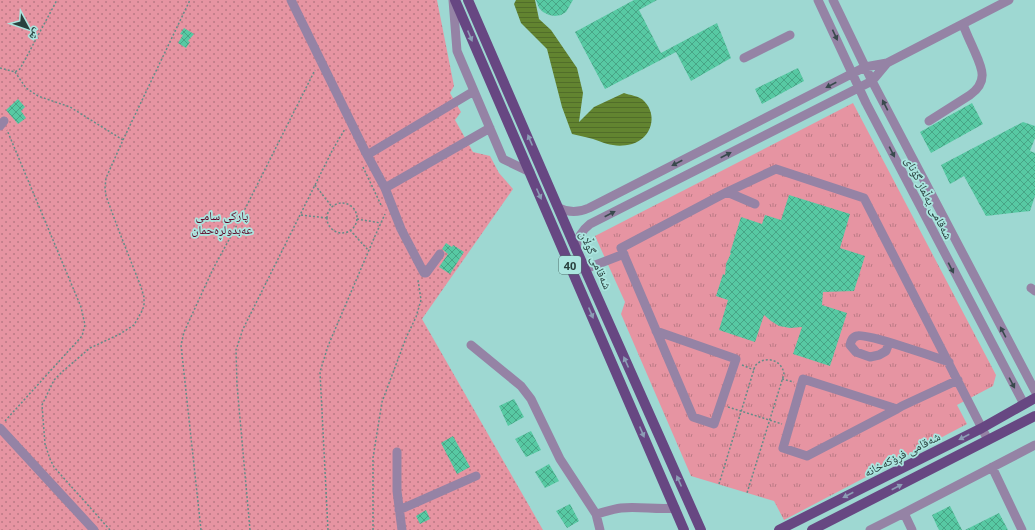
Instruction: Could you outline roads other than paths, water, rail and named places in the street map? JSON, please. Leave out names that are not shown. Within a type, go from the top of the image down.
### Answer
[{"type":"main road","name":"40","points":[[454,0],[530,172],[684,530]]},
{"type":"main road","name":"شەقامی گوڵان","points":[[468,0],[576,249],[701,530]]},
{"type":"main road","points":[[495,92],[506,87]]},
{"type":"main road","name":"شەقامی فڕۆکەخانە","points":[[779,530],[982,428],[1035,398]]},
{"type":"main road","points":[[812,530],[1035,416]]},
{"type":"main road","points":[[695,516],[704,530]]},
{"type":"street","points":[[291,0],[367,155],[385,188],[401,229],[424,273],[430,269],[440,254]]},
{"type":"street","points":[[454,0],[457,51],[490,128],[504,158],[530,172]]},
{"type":"street","name":"شەقامی یەڵماز گۆنای","points":[[818,0],[859,88],[1024,404]]},
{"type":"street","name":"شەقامی یەڵماز گۆنای","points":[[833,0],[872,81],[1035,391]]},
{"type":"street","points":[[988,0],[993,8]]},
{"type":"street","points":[[559,208],[573,212],[583,211],[865,67],[887,63],[1009,0]]},
{"type":"street","points":[[929,121],[970,95],[981,83],[982,67],[962,24]]},
{"type":"street","points":[[744,58],[790,36]]},
{"type":"street","points":[[576,249],[578,238],[585,227],[872,81],[887,63]]},
{"type":"street","points":[[367,155],[474,91]]},
{"type":"street","points":[[385,188],[490,128]]},
{"type":"street","points":[[656,331],[736,359],[714,424],[693,417],[656,331],[624,254],[621,248],[727,192],[776,169],[864,198],[988,440]]},
{"type":"street","points":[[727,192],[755,204]]},
{"type":"street","points":[[589,208],[585,214],[586,218],[596,221]]},
{"type":"street","points":[[585,269],[624,254]]},
{"type":"street","points":[[889,343],[949,362]]},
{"type":"street","points":[[471,345],[521,386],[531,399],[560,459],[596,514],[600,530]]},
{"type":"street","points":[[897,409],[803,379],[783,448],[808,456],[897,409],[958,380]]},
{"type":"street","points":[[3,424],[94,530]]},
{"type":"street","points":[[870,530],[1035,445]]},
{"type":"street","points":[[397,452],[396,472],[402,530]]},
{"type":"street","points":[[992,467],[1022,530]]},
{"type":"street","points":[[399,510],[476,476]]},
{"type":"street","points":[[596,514],[621,508],[675,508]]},
{"type":"street","points":[[904,513],[912,530]]},
{"type":"park label","name":"پارکی سامی عەبدولڕەحمان","points":[[222,222]]}]
